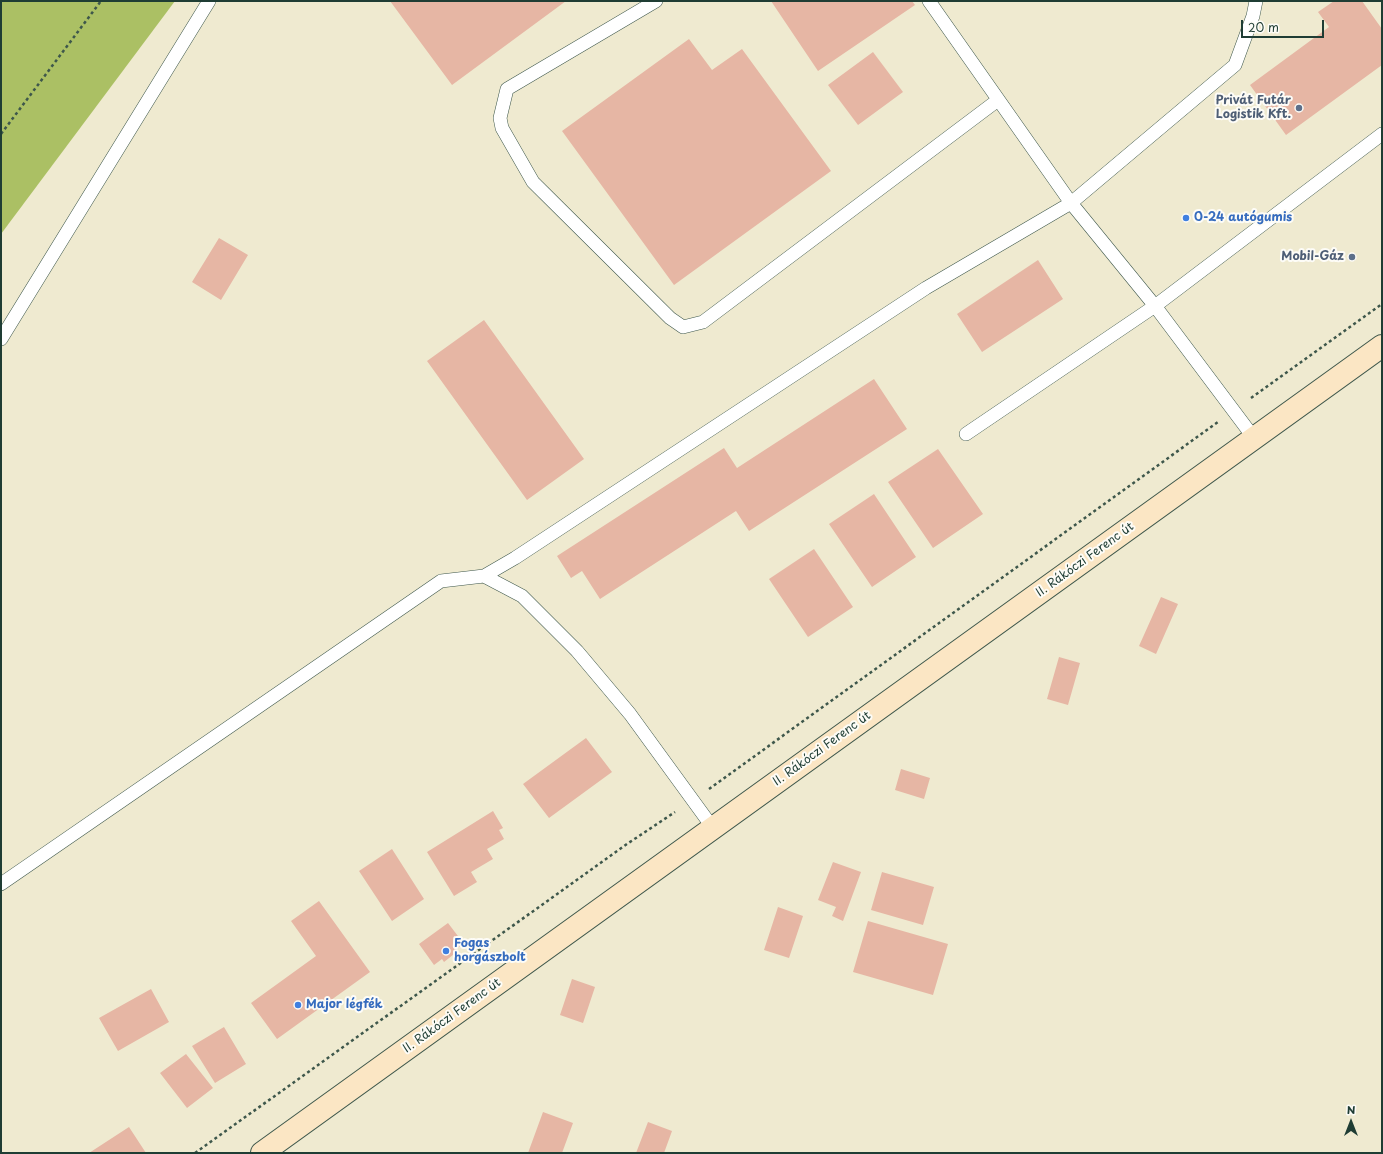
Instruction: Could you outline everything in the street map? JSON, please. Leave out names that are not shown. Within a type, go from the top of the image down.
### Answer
[{"type":"main road","name":"II. Rákóczi Ferenc út","points":[[262,1153],[1382,346]]},
{"type":"lane","points":[[1,340],[209,1]]},
{"type":"lane","points":[[656,1],[507,89],[500,118],[502,128],[533,182],[670,318],[683,327],[703,322],[998,100]]},
{"type":"lane","points":[[929,1],[1071,203],[1155,306],[1254,438]]},
{"type":"lane","points":[[1,884],[441,582],[484,576],[515,558],[926,288],[1071,203],[1235,65],[1253,16],[1256,1]]},
{"type":"lane","points":[[966,434],[1155,306],[1382,134]]},
{"type":"lane","points":[[484,576],[522,596],[577,651],[630,714],[713,828]]},
{"type":"path","points":[[1,134],[101,1]]},
{"type":"path","points":[[195,1153],[620,848],[693,800],[1382,304]]},
{"type":"green space","points":[[1,1],[175,1],[1,234]]},
{"type":"building","points":[[390,1],[566,1],[452,85]]},
{"type":"building","points":[[771,1],[912,1],[915,5],[818,71]]},
{"type":"building","points":[[1334,1],[1362,1],[1382,29],[1382,65],[1286,135],[1250,85],[1329,27],[1318,12]]},
{"type":"building","points":[[689,39],[712,70],[742,49],[831,171],[674,285],[562,131]]},
{"type":"building","points":[[873,52],[903,92],[858,125],[828,85]]},
{"type":"building","points":[[219,238],[248,255],[221,300],[192,282]]},
{"type":"building","points":[[1038,260],[1063,299],[982,352],[957,314]]},
{"type":"building","points":[[484,320],[584,459],[527,500],[427,361]]},
{"type":"building","points":[[874,379],[907,429],[749,531],[736,511],[600,599],[582,571],[571,578],[557,556],[724,448],[737,468]]},
{"type":"building","points":[[938,449],[983,514],[933,548],[888,482]]},
{"type":"building","points":[[874,494],[916,557],[872,587],[829,524]]},
{"type":"building","points":[[814,549],[853,607],[808,637],[769,579]]},
{"type":"building","points":[[1161,597],[1178,604],[1156,654],[1139,646]]},
{"type":"building","points":[[1059,657],[1080,663],[1068,705],[1047,699]]},
{"type":"building","points":[[586,738],[612,772],[549,818],[523,784]]},
{"type":"building","points":[[901,769],[930,778],[924,799],[895,790]]},
{"type":"building","points":[[493,811],[503,828],[499,830],[504,839],[487,849],[493,859],[471,872],[477,882],[454,896],[427,852]]},
{"type":"building","points":[[392,849],[424,899],[392,921],[359,871]]},
{"type":"building","points":[[833,862],[861,872],[843,921],[832,916],[836,907],[818,900]]},
{"type":"building","points":[[882,872],[934,887],[923,925],[871,910]]},
{"type":"building","points":[[319,901],[370,972],[277,1039],[251,1003],[316,956],[291,921]]},
{"type":"building","points":[[778,907],[803,916],[789,958],[764,950]]},
{"type":"building","points":[[868,921],[948,944],[933,995],[853,972]]},
{"type":"building","points":[[448,923],[464,944],[456,949],[458,951],[444,962],[442,959],[434,965],[419,944]]},
{"type":"building","points":[[572,979],[595,987],[583,1023],[560,1015]]},
{"type":"building","points":[[151,989],[169,1022],[118,1051],[99,1018]]},
{"type":"building","points":[[224,1027],[246,1064],[215,1083],[192,1046]]},
{"type":"building","points":[[186,1054],[213,1088],[187,1108],[160,1073]]},
{"type":"building","points":[[543,1112],[573,1123],[562,1153],[528,1153]]},
{"type":"building","points":[[648,1122],[672,1131],[664,1153],[636,1153]]},
{"type":"building","points":[[129,1127],[146,1153],[89,1153]]},
{"type":"place","name":"Privát Futár Logistik Kft.","points":[[1299,108]]},
{"type":"place","name":"0-24 autógumis","points":[[1186,218]]},
{"type":"place","name":"Mobil-Gáz","points":[[1352,257]]},
{"type":"place","name":"Fogas horgászbolt","points":[[446,951]]},
{"type":"place","name":"Major légfék","points":[[298,1005]]}]
